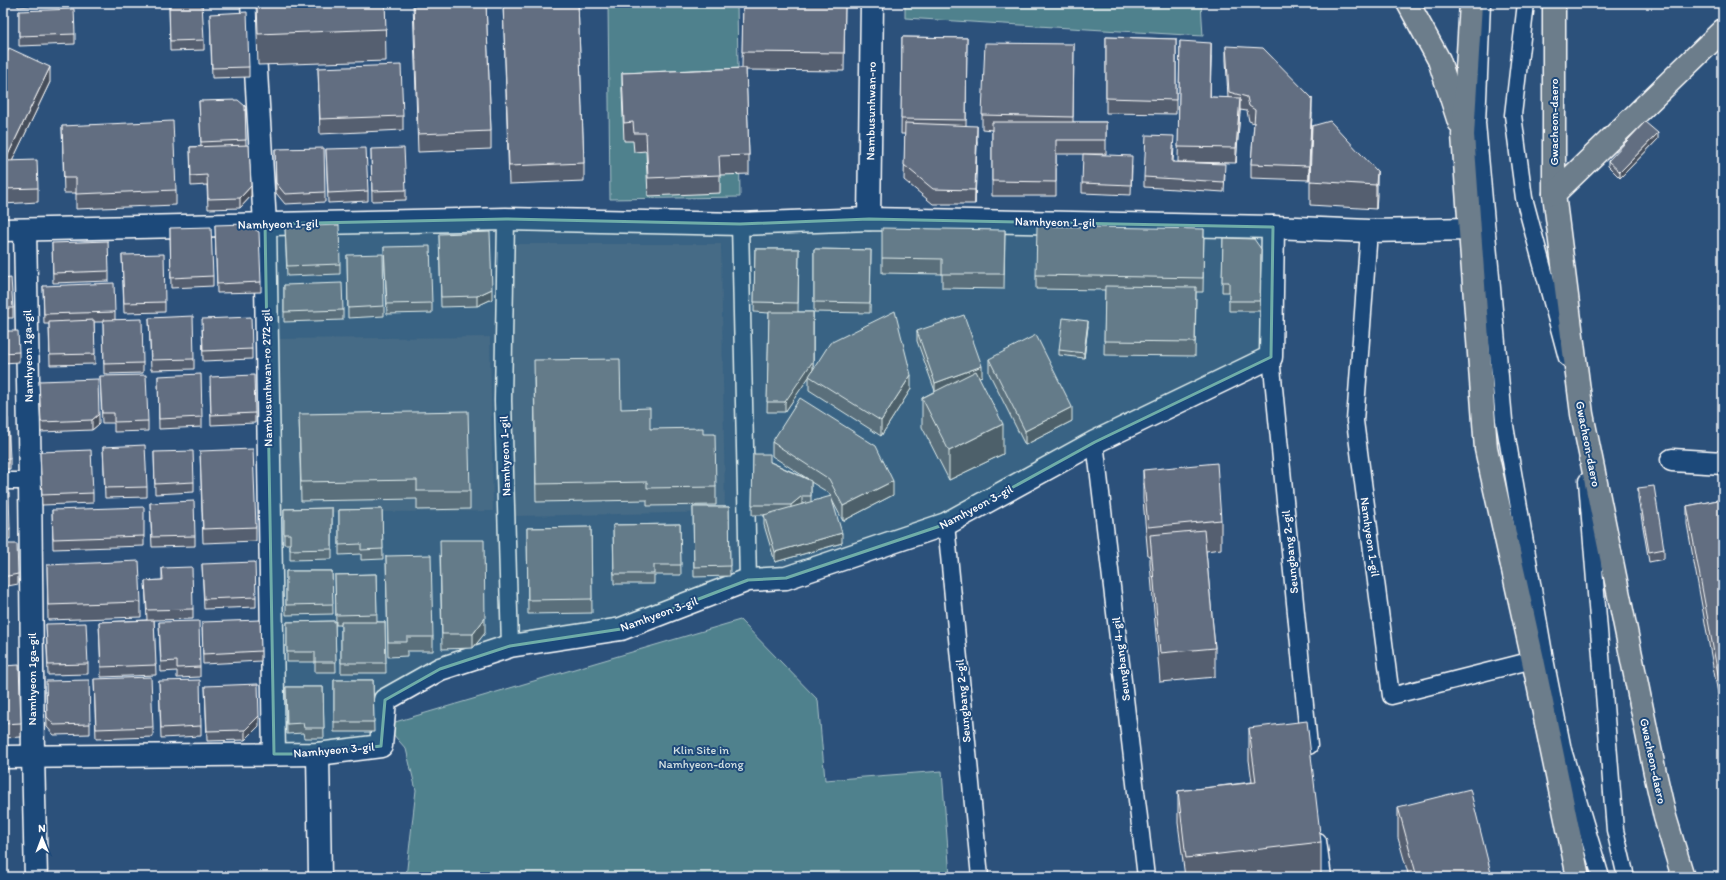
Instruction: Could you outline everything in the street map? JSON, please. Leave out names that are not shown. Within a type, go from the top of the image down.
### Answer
[{"type":"main road","points":[[1408,3],[1439,60],[1463,135]]},
{"type":"main road","points":[[1471,3],[1463,135],[1486,449],[1533,660],[1578,877]]},
{"type":"main road","name":"Gwacheon-daero","points":[[1554,3],[1554,194],[1582,414],[1654,773],[1665,817],[1683,877]]},
{"type":"main road","points":[[1554,194],[1723,30]]},
{"type":"street","name":"Nambusunhwan-ro 272-gil","points":[[252,3],[265,224],[274,754]]},
{"type":"street","name":"Nambusunhwan-ro","points":[[869,219],[872,3]]},
{"type":"street","name":"Namhyeon 1-gil","points":[[3,230],[25,231],[506,219],[740,224],[869,219],[1273,227],[1369,231],[1470,230]]},
{"type":"street","name":"Seungbang 2-gil","points":[[1271,357],[1273,227]]},
{"type":"street","name":"Namhyeon 1ga-gil","points":[[25,231],[36,877]]},
{"type":"street","name":"Namhyeon 3-gil","points":[[3,757],[318,754],[381,746],[385,700],[440,669],[510,646],[621,629],[748,580],[786,578],[946,524],[1096,442],[1271,357]]},
{"type":"street","points":[[1672,460],[1723,463]]},
{"type":"street","points":[[318,754],[320,877]]},
{"type":"lane","points":[[1482,3],[1477,123],[1504,420],[1545,659],[1563,750],[1601,877]]},
{"type":"lane","points":[[1526,3],[1513,115],[1524,198],[1582,414],[1616,830],[1626,877]]},
{"type":"lane","name":"Namhyeon 1-gil","points":[[506,219],[503,401],[510,646]]},
{"type":"lane","points":[[740,224],[748,580]]},
{"type":"lane","name":"Namhyeon 1-gil","points":[[1369,231],[1355,421],[1391,696],[1533,660]]},
{"type":"lane","name":"Seungbang 2-gil","points":[[1271,357],[1311,762]]},
{"type":"lane","name":"Seungbang 4-gil","points":[[1096,442],[1146,877]]},
{"type":"lane","points":[[3,481],[30,481]]},
{"type":"lane","name":"Seungbang 2-gil","points":[[946,524],[980,877]]},
{"type":"lane","points":[[1317,826],[1323,877]]},
{"type":"highlighted area","points":[[506,219],[740,224],[869,219],[1273,227],[1271,357],[1095,442],[946,524],[786,578],[748,580],[621,629],[510,646],[440,669],[385,700],[381,746],[318,754],[274,754],[265,224]]},
{"type":"shaded area","points":[[507,244],[721,244],[725,512],[514,516]]},
{"type":"shaded area","points":[[490,337],[493,511],[273,513],[271,339]]},
{"type":"green space","points":[[608,3],[737,3],[740,197],[610,199]]},
{"type":"green space","points":[[905,3],[1201,3],[1203,36],[905,18]]},
{"type":"green space","name":"Klin Site in Namhyeon-dong","points":[[740,620],[818,700],[825,780],[942,771],[950,877],[406,877],[416,790],[406,749],[385,725]]},
{"type":"building","points":[[202,3],[204,40],[170,41],[169,4]]},
{"type":"building","points":[[257,3],[385,3],[386,29],[258,34]]},
{"type":"building","points":[[414,3],[486,3],[491,131],[418,134]]},
{"type":"building","points":[[503,3],[578,3],[584,163],[509,166]]},
{"type":"building","points":[[743,3],[845,3],[844,53],[742,52]]},
{"type":"building","points":[[74,9],[75,34],[19,36],[19,11]]},
{"type":"building","points":[[247,12],[249,67],[212,68],[210,14]]},
{"type":"building","points":[[902,37],[967,38],[966,120],[901,119]]},
{"type":"building","points":[[1106,37],[1176,39],[1176,100],[1106,98]]},
{"type":"building","points":[[1180,41],[1211,43],[1210,97],[1240,98],[1236,148],[1178,147]]},
{"type":"building","points":[[985,43],[1074,44],[1073,117],[982,115]]},
{"type":"building","points":[[1226,46],[1263,48],[1312,98],[1309,166],[1251,164],[1255,110],[1249,106],[1247,97],[1229,92]]},
{"type":"building","points":[[9,48],[50,67],[5,161],[37,160],[38,188],[3,189],[3,59]]},
{"type":"building","points":[[401,65],[403,116],[320,119],[318,68]]},
{"type":"building","points":[[746,68],[749,155],[719,156],[720,175],[648,178],[646,133],[634,133],[633,122],[624,123],[622,73]]},
{"type":"building","points":[[238,100],[245,106],[246,140],[201,142],[199,101]]},
{"type":"building","points":[[173,121],[176,190],[76,194],[76,178],[64,178],[62,126]]},
{"type":"building","points":[[1330,121],[1377,171],[1376,185],[1310,181],[1312,126]]},
{"type":"building","points":[[992,122],[1106,122],[1106,140],[1056,140],[1056,182],[992,181]]},
{"type":"building","points":[[1645,122],[1658,133],[1620,172],[1608,161]]},
{"type":"building","points":[[905,123],[977,126],[975,190],[933,189],[904,165]]},
{"type":"building","points":[[1146,135],[1174,136],[1172,162],[1225,164],[1224,182],[1144,177]]},
{"type":"building","points":[[249,145],[251,186],[240,198],[208,199],[207,175],[191,176],[190,147]]},
{"type":"building","points":[[324,148],[325,192],[285,194],[276,183],[275,149]]},
{"type":"building","points":[[366,148],[368,191],[328,193],[326,149]]},
{"type":"building","points":[[404,148],[406,190],[372,191],[371,149]]},
{"type":"building","points":[[1083,154],[1132,156],[1131,185],[1082,183]]},
{"type":"building","points":[[246,224],[259,232],[261,282],[217,284],[215,225]]},
{"type":"building","points":[[339,225],[340,264],[287,266],[285,227]]},
{"type":"building","points":[[1037,226],[1204,229],[1203,278],[1036,275]]},
{"type":"building","points":[[211,227],[213,276],[171,278],[170,228]]},
{"type":"building","points":[[882,228],[1005,230],[1004,274],[942,274],[942,259],[882,258]]},
{"type":"building","points":[[490,232],[492,289],[477,296],[441,297],[439,234]]},
{"type":"building","points":[[1223,238],[1254,239],[1261,249],[1260,301],[1229,301],[1229,282],[1222,282]]},
{"type":"building","points":[[108,241],[109,271],[53,273],[52,243]]},
{"type":"building","points":[[430,246],[432,303],[387,304],[384,247]]},
{"type":"building","points":[[755,249],[799,249],[798,303],[754,302]]},
{"type":"building","points":[[814,249],[871,250],[870,303],[814,302]]},
{"type":"building","points":[[164,254],[165,302],[124,303],[122,255]]},
{"type":"building","points":[[383,254],[384,306],[348,308],[347,255]]},
{"type":"building","points":[[11,278],[13,308],[3,308],[3,279]]},
{"type":"building","points":[[114,283],[115,312],[44,314],[43,286]]},
{"type":"building","points":[[342,283],[343,310],[284,312],[284,285]]},
{"type":"building","points":[[1105,286],[1196,287],[1195,342],[1104,341]]},
{"type":"building","points":[[895,311],[911,375],[881,421],[809,376],[830,343]]},
{"type":"building","points":[[769,312],[813,312],[813,361],[785,402],[767,402]]},
{"type":"building","points":[[964,315],[982,366],[935,383],[917,331]]},
{"type":"building","points":[[193,316],[194,359],[151,360],[149,318]]},
{"type":"building","points":[[251,317],[252,349],[203,351],[202,319]]},
{"type":"building","points":[[1063,318],[1088,321],[1084,353],[1059,350]]},
{"type":"building","points":[[142,319],[143,363],[104,364],[103,320]]},
{"type":"building","points":[[94,320],[95,354],[50,355],[49,322]]},
{"type":"building","points":[[3,331],[18,331],[19,352],[3,353]]},
{"type":"building","points":[[1036,335],[1072,407],[1025,431],[989,359]]},
{"type":"building","points":[[620,359],[621,409],[650,408],[650,429],[703,428],[703,434],[715,434],[716,487],[647,488],[647,482],[536,484],[534,360]]},
{"type":"building","points":[[4,365],[6,402],[3,402]]},
{"type":"building","points":[[976,371],[1003,424],[949,451],[922,398]]},
{"type":"building","points":[[201,374],[202,417],[159,419],[158,376]]},
{"type":"building","points":[[146,375],[148,421],[114,422],[114,413],[102,413],[100,376]]},
{"type":"building","points":[[254,375],[255,413],[211,415],[210,377]]},
{"type":"building","points":[[98,379],[99,414],[92,420],[41,422],[39,381]]},
{"type":"building","points":[[800,398],[876,446],[893,481],[843,506],[829,479],[772,442]]},
{"type":"building","points":[[468,411],[470,491],[417,491],[417,480],[301,482],[299,414]]},
{"type":"building","points":[[3,418],[8,418],[10,459],[3,459]]},
{"type":"building","points":[[145,445],[147,487],[105,488],[103,447]]},
{"type":"building","points":[[253,449],[256,527],[203,529],[200,451]]},
{"type":"building","points":[[91,450],[93,493],[42,495],[40,452]]},
{"type":"building","points":[[193,451],[194,482],[155,484],[154,452]]},
{"type":"building","points":[[753,454],[770,454],[770,462],[811,481],[811,496],[802,496],[791,505],[752,505]]},
{"type":"building","points":[[1217,463],[1221,520],[1148,527],[1143,470]]},
{"type":"building","points":[[1654,486],[1664,549],[1649,552],[1638,488]]},
{"type":"building","points":[[3,493],[9,493],[10,529],[3,529]]},
{"type":"building","points":[[831,496],[842,533],[775,552],[764,515]]},
{"type":"building","points":[[1723,499],[1723,691],[1721,691],[1687,506]]},
{"type":"building","points":[[194,501],[195,536],[152,537],[150,503]]},
{"type":"building","points":[[144,507],[144,536],[53,539],[52,510]]},
{"type":"building","points":[[693,507],[729,507],[730,566],[694,567]]},
{"type":"building","points":[[332,508],[332,549],[290,550],[290,534],[284,534],[284,509]]},
{"type":"building","points":[[382,509],[383,549],[361,550],[361,544],[339,545],[339,510]]},
{"type":"building","points":[[680,524],[681,565],[654,565],[654,574],[614,574],[613,525]]},
{"type":"building","points":[[591,527],[592,599],[528,600],[527,528]]},
{"type":"building","points":[[1204,530],[1215,648],[1160,653],[1150,535]]},
{"type":"building","points":[[440,540],[484,540],[485,618],[473,634],[442,634]]},
{"type":"building","points":[[3,544],[17,544],[18,574],[3,577]]},
{"type":"building","points":[[431,555],[433,637],[407,637],[407,642],[388,642],[386,556]]},
{"type":"building","points":[[139,561],[141,602],[48,605],[47,565]]},
{"type":"building","points":[[255,562],[256,597],[204,599],[202,564]]},
{"type":"building","points":[[192,567],[193,609],[147,610],[145,581],[163,580],[162,568]]},
{"type":"building","points":[[286,571],[332,571],[333,604],[286,605]]},
{"type":"building","points":[[376,574],[377,614],[336,615],[335,575]]},
{"type":"building","points":[[154,620],[156,665],[101,667],[99,622]]},
{"type":"building","points":[[260,620],[261,651],[203,654],[202,622]]},
{"type":"building","points":[[199,621],[200,667],[177,668],[177,661],[161,662],[159,622]]},
{"type":"building","points":[[335,621],[336,662],[315,662],[315,652],[287,652],[287,622]]},
{"type":"building","points":[[341,622],[385,622],[386,663],[341,663]]},
{"type":"building","points":[[86,623],[88,664],[48,665],[46,624]]},
{"type":"building","points":[[3,628],[5,628],[7,664],[3,664]]},
{"type":"building","points":[[19,665],[21,723],[3,724],[3,666]]},
{"type":"building","points":[[151,677],[153,727],[96,729],[94,679]]},
{"type":"building","points":[[89,680],[90,724],[54,725],[47,717],[46,681]]},
{"type":"building","points":[[200,680],[201,726],[161,728],[159,681]]},
{"type":"building","points":[[334,680],[373,680],[374,722],[334,722]]},
{"type":"building","points":[[258,684],[259,716],[245,730],[207,731],[205,686]]},
{"type":"building","points":[[286,687],[323,687],[324,728],[304,728],[303,723],[287,724]]},
{"type":"building","points":[[1307,721],[1321,842],[1186,858],[1178,791],[1256,782],[1249,728]]},
{"type":"building","points":[[1470,789],[1492,877],[1417,877],[1398,807]]}]
